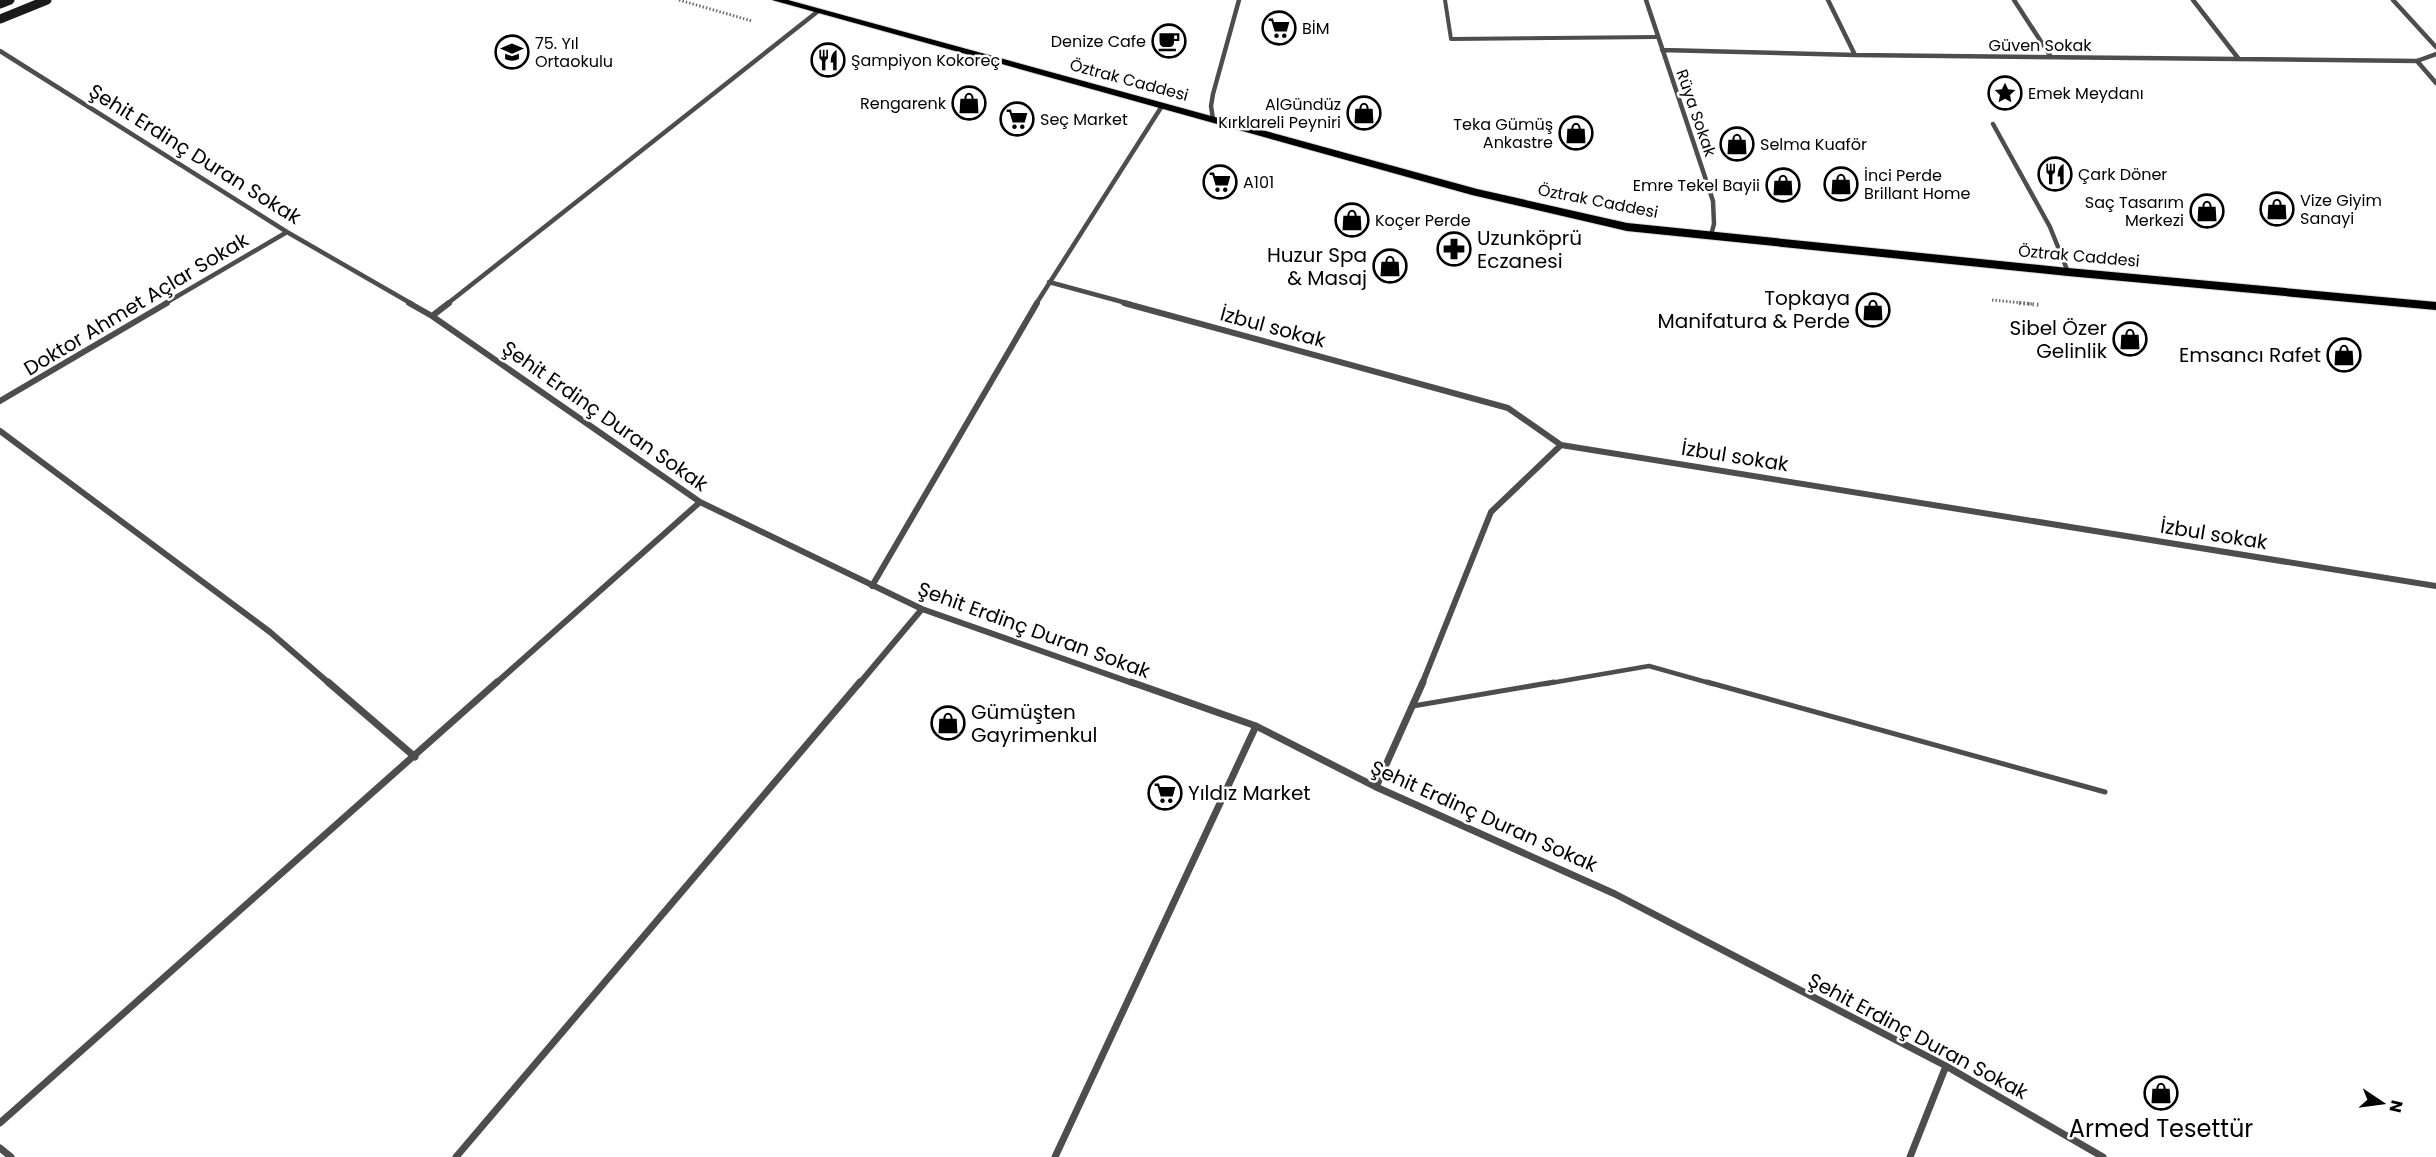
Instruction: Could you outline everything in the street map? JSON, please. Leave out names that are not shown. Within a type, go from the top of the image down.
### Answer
[{"type":"main road","points":[[0,4],[10,0]]},
{"type":"main road","points":[[0,19],[47,0]]},
{"type":"main road","name":"Öztrak Caddesi","points":[[777,0],[1488,195],[1627,227],[2068,272],[2436,306]]},
{"type":"street","points":[[1213,120],[1211,106],[1213,94],[1239,0]]},
{"type":"street","name":"Rüya Sokak","points":[[1646,0],[1713,201],[1714,224],[1711,235]]},
{"type":"street","points":[[1828,0],[1855,55]]},
{"type":"street","points":[[2014,0],[2051,57]]},
{"type":"street","points":[[2193,0],[2238,58]]},
{"type":"street","points":[[2393,0],[2436,46]]},
{"type":"street","points":[[432,316],[817,12]]},
{"type":"street","name":"Güven Sokak","points":[[1662,50],[1855,55],[2417,61]]},
{"type":"street","name":"Şehit Erdinç Duran Sokak","points":[[0,51],[286,232],[432,316],[699,502],[922,609],[1256,726],[1376,787],[1615,894],[1946,1066],[2103,1157]]},
{"type":"street","points":[[2436,54],[2417,61],[2436,83]]},
{"type":"street","points":[[872,586],[1049,282],[1162,106]]},
{"type":"street","points":[[1993,124],[2050,227],[2068,272]]},
{"type":"street","name":"Doktor Ahmet Açlar Sokak","points":[[0,401],[286,232]]},
{"type":"street","name":"İzbul sokak","points":[[1049,282],[1508,408],[1561,445],[2436,586]]},
{"type":"street","points":[[0,431],[270,632],[414,757]]},
{"type":"street","points":[[1376,787],[1413,706],[1491,512],[1561,445]]},
{"type":"street","points":[[0,1123],[699,502]]},
{"type":"street","points":[[456,1157],[922,609]]},
{"type":"street","points":[[1055,1157],[1256,726]]},
{"type":"street","points":[[1910,1157],[1946,1066]]},
{"type":"street","points":[[0,1148],[11,1157]]},
{"type":"lane","points":[[1445,0],[1451,39],[1658,37]]},
{"type":"lane","points":[[1413,706],[1649,666],[2105,792]]},
{"type":"place","name":"BİM","points":[[1279,28]]},
{"type":"place","name":"Denize Cafe","points":[[1169,41]]},
{"type":"place","name":"75. Yıl Ortaokulu","points":[[512,52]]},
{"type":"place","name":"Şampiyon Kokoreç","points":[[828,60]]},
{"type":"place","name":"Emek Meydanı","points":[[2005,93]]},
{"type":"place","name":"Rengarenk","points":[[969,103]]},
{"type":"place","name":"AlGündüz Kırklareli Peyniri","points":[[1364,113]]},
{"type":"place","name":"Seç Market","points":[[1017,119]]},
{"type":"place","name":"Teka Gümüş Ankastre","points":[[1576,133]]},
{"type":"place","name":"Selma Kuaför","points":[[1737,144]]},
{"type":"place","name":"Çark Döner","points":[[2055,174]]},
{"type":"place","name":"A101","points":[[1220,182]]},
{"type":"place","name":"İnci Perde Brillant Home","points":[[1841,184]]},
{"type":"place","name":"Emre Tekel Bayii","points":[[1783,185]]},
{"type":"place","name":"Vize Giyim Sanayi","points":[[2277,209]]},
{"type":"place","name":"Saç Tasarım Merkezi","points":[[2207,211]]},
{"type":"place","name":"Koçer Perde","points":[[1352,220]]},
{"type":"place","name":"Uzunköprü Eczanesi","points":[[1454,249]]},
{"type":"place","name":"Huzur Spa & Masaj","points":[[1390,266]]},
{"type":"place","name":"Topkaya Manifatura & Perde","points":[[1873,310]]},
{"type":"place","name":"Sibel Özer Gelinlik","points":[[2130,339]]},
{"type":"place","name":"Emsancı Rafet","points":[[2344,355]]},
{"type":"place","name":"Gümüşten Gayrimenkul","points":[[948,723]]},
{"type":"place","name":"Yıldız Market","points":[[1165,793]]},
{"type":"place","name":"Armed Tesettür","points":[[2161,1093]]}]
